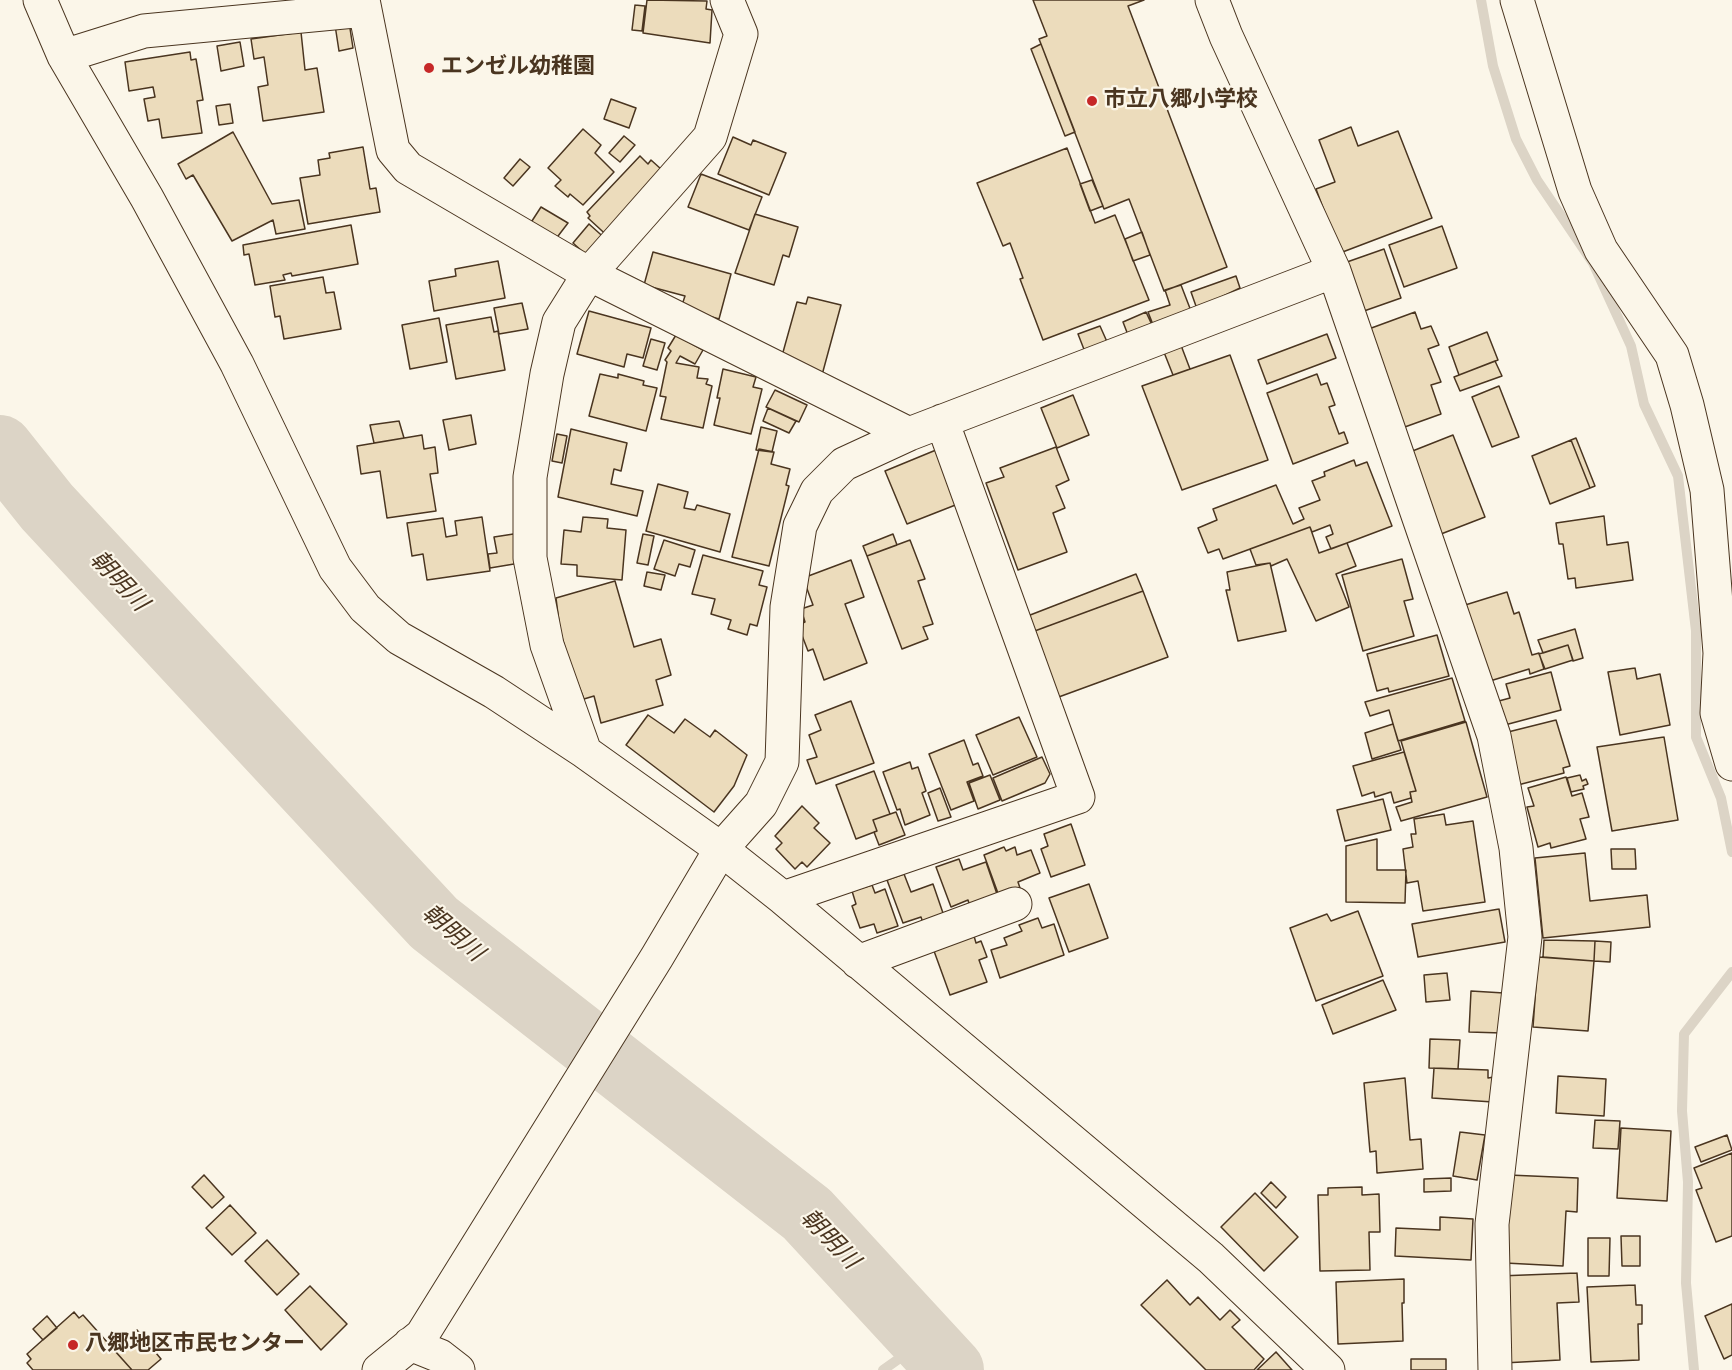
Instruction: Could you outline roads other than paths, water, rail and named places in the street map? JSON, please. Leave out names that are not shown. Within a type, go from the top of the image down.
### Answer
[{"type":"street","points":[[40,0],[64,56],[147,198],[237,364],[335,568],[365,608],[399,638],[494,692],[585,752],[721,849],[783,898],[1211,1257],[1328,1370]]},
{"type":"street","points":[[585,752],[547,645],[530,558],[530,477],[547,374],[559,322],[588,274],[710,137],[741,34],[727,0]]},
{"type":"street","points":[[1212,0],[1231,47],[1334,271],[1494,736],[1516,848],[1525,937],[1492,1224],[1495,1370]]},
{"type":"street","points":[[1517,0],[1575,191],[1601,250],[1672,355],[1687,405],[1707,490],[1720,653],[1717,713],[1732,764]]},
{"type":"street","points":[[64,56],[144,31],[364,5],[393,150],[408,168],[588,274],[909,434]]},
{"type":"street","points":[[379,1370],[416,1339],[657,957],[721,849],[761,804],[782,762],[787,607],[800,526],[817,491],[844,464],[909,434],[1334,271]]},
{"type":"street","points":[[783,898],[1078,797],[942,421]]},
{"type":"street","points":[[858,962],[1015,904]]},
{"type":"street","points":[[416,1339],[458,1370]]},
{"type":"waterway","points":[[1481,0],[1493,66],[1516,139],[1537,180],[1593,263],[1631,346],[1644,404],[1678,476],[1696,631],[1696,737],[1721,798],[1732,852]]},
{"type":"waterway","name":"朝明川","points":[[0,448],[47,507],[434,923],[807,1214],[951,1370]]},
{"type":"waterway","points":[[1694,1370],[1686,1283],[1688,1182],[1682,1111],[1684,1034],[1732,972]]},
{"type":"waterway","points":[[883,1370],[924,1341]]},
{"type":"place","name":"エンゼル幼稚園","points":[[429,68]]},
{"type":"place","name":"市立八郷小学校","points":[[1092,101]]},
{"type":"place","name":"八郷地区市民センター","points":[[73,1345]]}]
